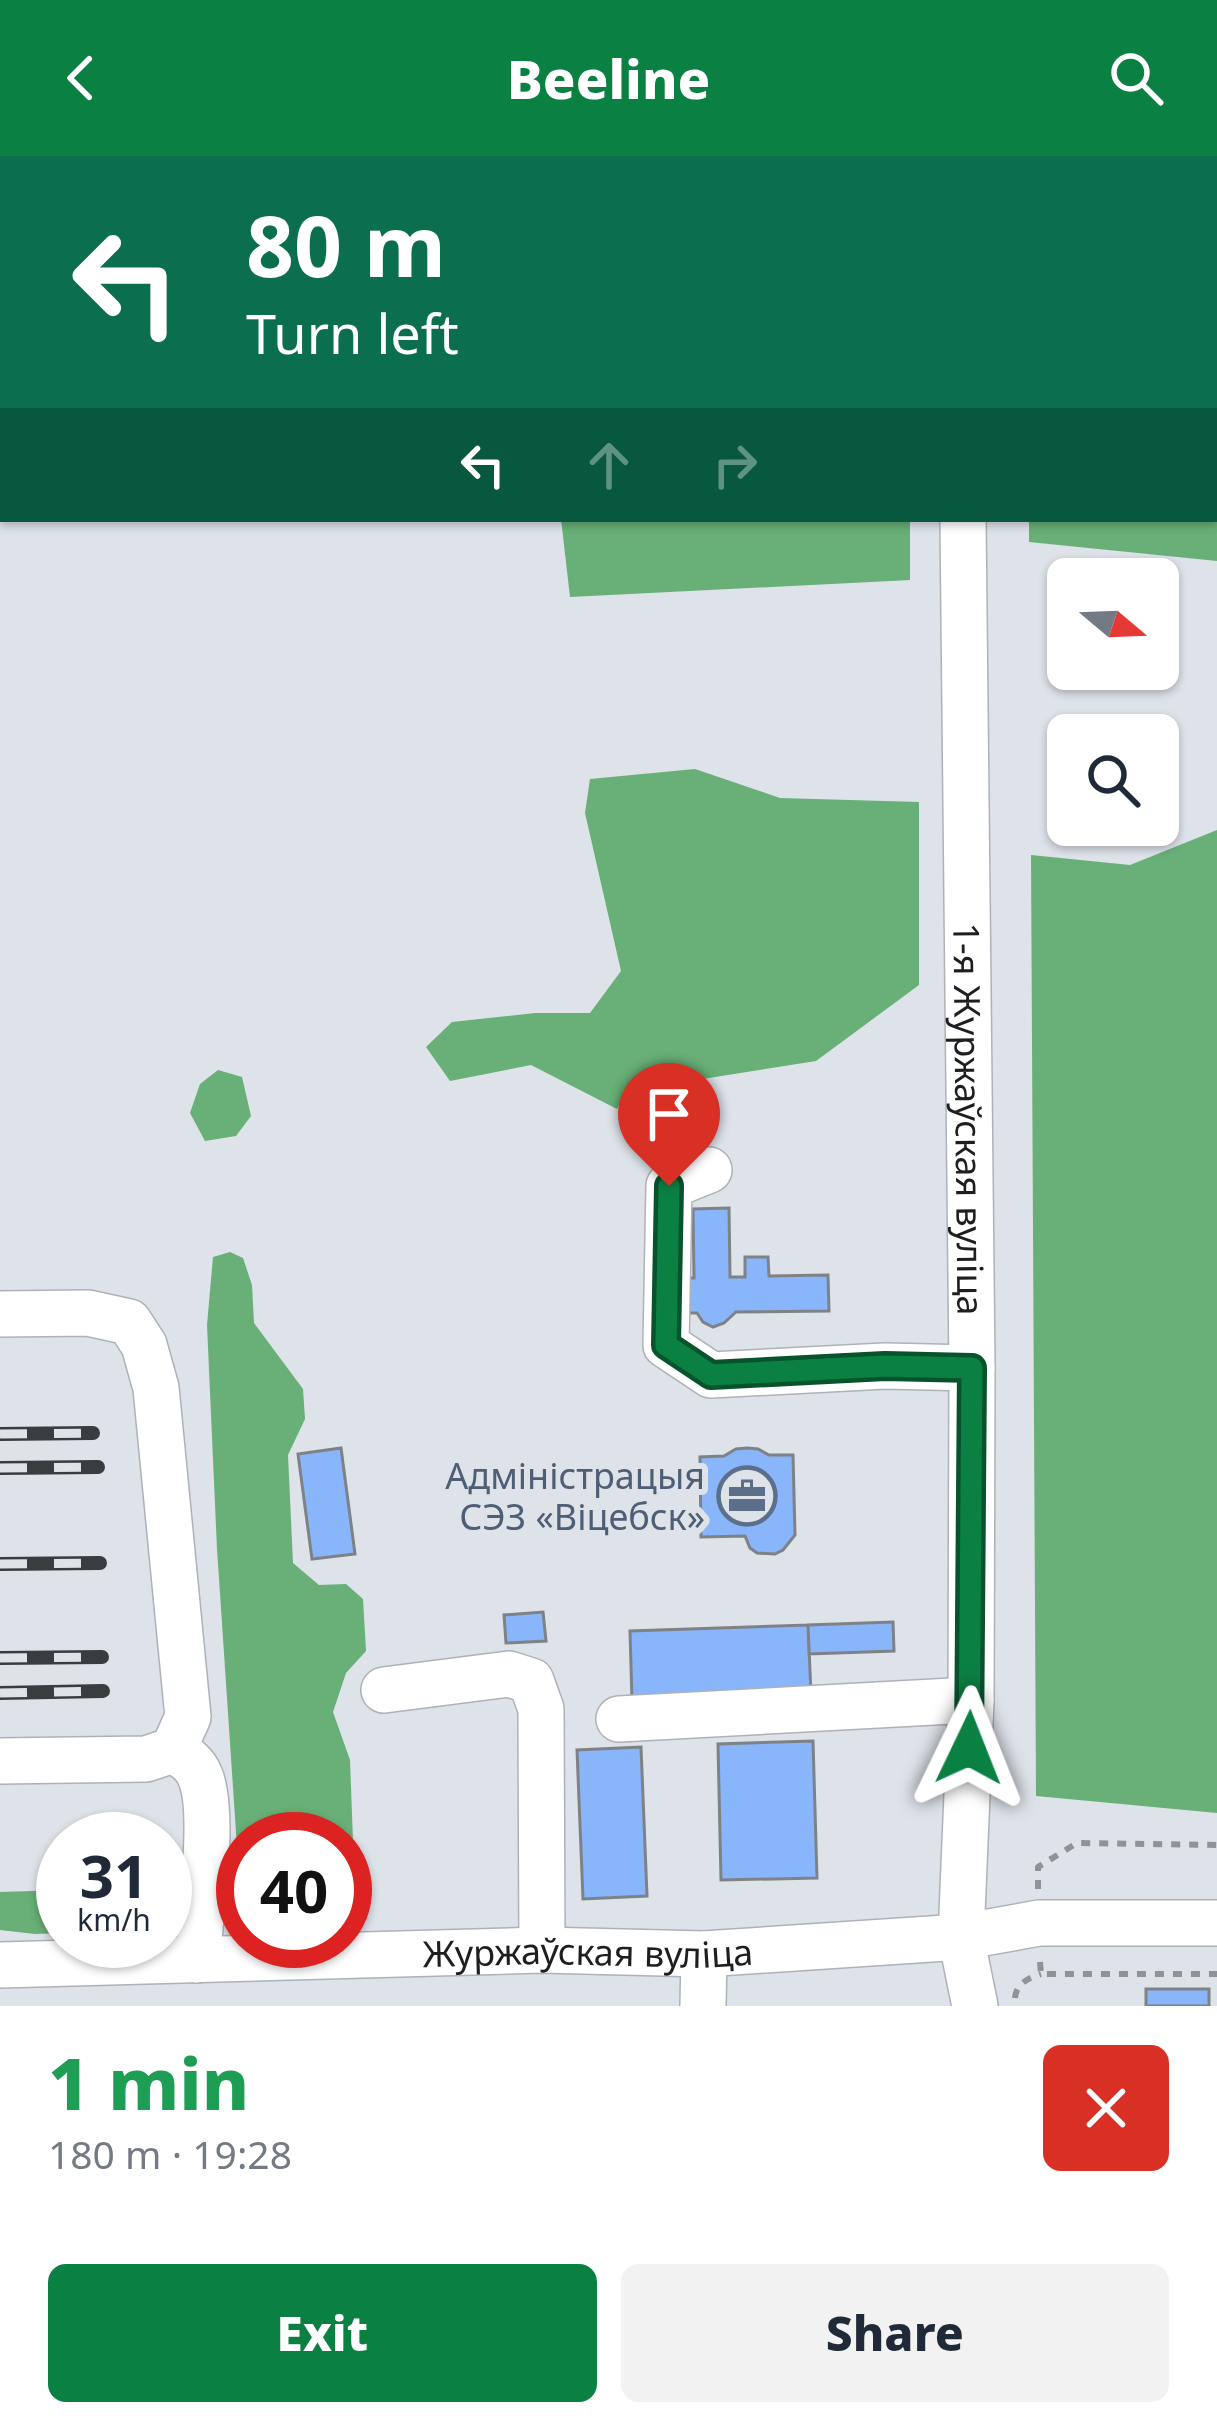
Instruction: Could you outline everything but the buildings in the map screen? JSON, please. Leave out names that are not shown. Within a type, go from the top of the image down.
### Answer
[{"type":"street","name":"1-я Журжаўская вуліца","points":[[963,522],[972,1368],[971,1700],[961,1937],[975,2006]]},
{"type":"street","points":[[709,1170],[669,1186],[666,1345],[711,1375],[885,1366],[972,1368]]},
{"type":"street","points":[[0,1314],[88,1313],[129,1322],[144,1345],[156,1388],[188,1717],[173,1750],[146,1759],[0,1761]]},
{"type":"street","points":[[384,1690],[509,1674],[531,1681],[541,1709],[542,1950]]},
{"type":"street","points":[[619,1719],[971,1700]]},
{"type":"street","points":[[173,1750],[192,1762],[202,1780],[207,1827],[197,1960]]},
{"type":"street","name":"Журжаўская вуліца","points":[[24,1978],[197,1960],[542,1950],[704,1954],[961,1937],[1039,1923],[1217,1923]]},
{"type":"street","points":[[703,2006],[704,1954]]},
{"type":"path","points":[[1041,1974],[1038,1867],[1077,1843],[1217,1846]]},
{"type":"path","points":[[1015,2006],[1016,1991],[1028,1978],[1041,1974],[1217,1974]]},
{"type":"green space","points":[[561,522],[910,522],[910,580],[570,597]]},
{"type":"green space","points":[[1029,522],[1217,522],[1217,561],[1029,542]]},
{"type":"green space","points":[[695,769],[780,798],[919,802],[919,985],[816,1061],[627,1091],[617,1109],[531,1065],[450,1081],[426,1047],[452,1022],[590,1013],[621,971],[585,813],[590,779]]},
{"type":"green space","points":[[1217,830],[1217,1813],[1036,1796],[1031,855],[1130,865]]},
{"type":"green space","points":[[218,1070],[242,1077],[251,1116],[236,1136],[205,1141],[190,1113],[200,1084]]},
{"type":"green space","points":[[230,1252],[243,1258],[252,1285],[254,1323],[303,1389],[305,1419],[288,1455],[293,1563],[319,1585],[346,1584],[363,1599],[366,1651],[346,1673],[333,1712],[350,1760],[352,1812],[235,1812],[207,1325],[213,1257]]},
{"type":"green space","points":[[36,1891],[36,1934],[0,1930],[0,1892]]},
{"type":"railway","points":[[0,1434],[93,1433]]},
{"type":"railway","points":[[0,1468],[98,1467]]},
{"type":"railway","points":[[0,1564],[100,1563]]},
{"type":"railway","points":[[0,1658],[102,1657]]},
{"type":"railway","points":[[0,1693],[103,1691]]},
{"type":"place","name":"Адміністрацыя СЭЗ «Віцебск»","points":[[747,1496]]},
{"type":"route","points":[[669,1186],[666,1345],[711,1375],[885,1366],[972,1368],[969,1748]]}]
